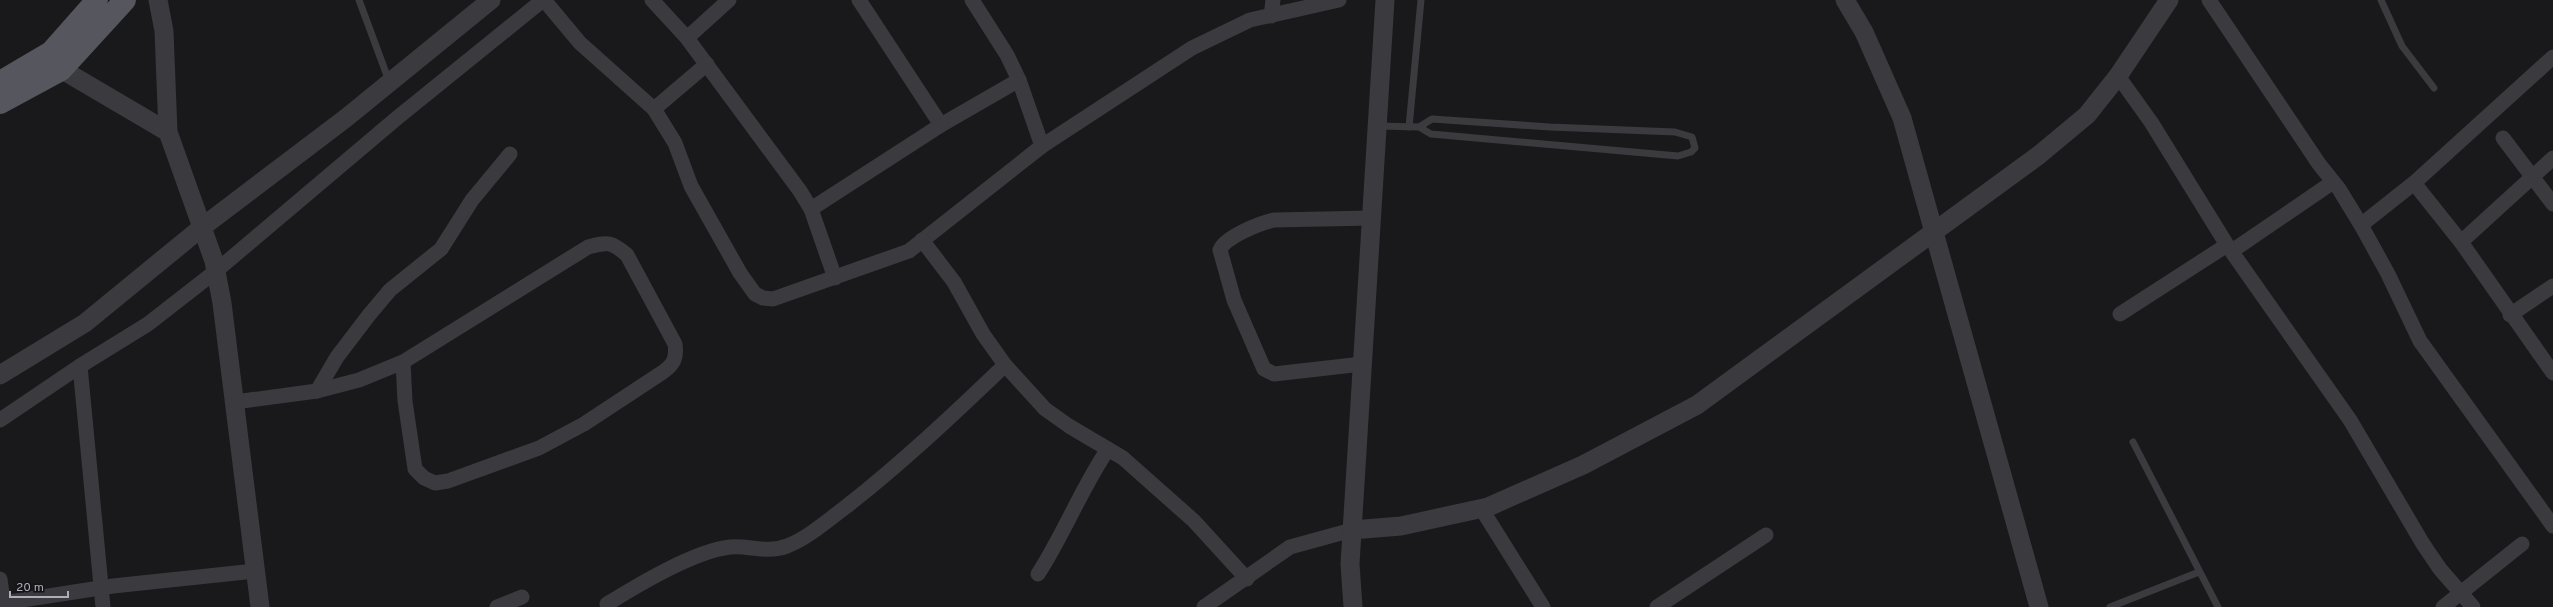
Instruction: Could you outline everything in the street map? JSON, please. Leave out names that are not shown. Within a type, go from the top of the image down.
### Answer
[{"type":"main road","points":[[0,82],[51,52],[97,0]]},
{"type":"main road","points":[[0,103],[61,70],[125,0]]},
{"type":"street","points":[[158,0],[164,31],[168,132],[210,251],[222,303],[260,607]]},
{"type":"street","points":[[0,375],[85,323],[210,251],[397,118],[543,0],[580,43],[654,109],[675,143],[691,186],[740,273],[755,294],[763,298],[773,299],[909,251],[1042,146],[1192,48],[1250,20],[1339,0]]},
{"type":"street","points":[[652,0],[687,38],[707,64],[811,209],[835,278]]},
{"type":"street","points":[[687,38],[729,0]]},
{"type":"street","points":[[859,0],[941,125]]},
{"type":"street","points":[[972,0],[1007,55],[1019,80],[1042,146]]},
{"type":"street","points":[[1271,16],[1272,0]]},
{"type":"street","points":[[1354,607],[1350,564],[1385,0]]},
{"type":"street","points":[[1845,0],[1864,32],[1902,118],[2039,607]]},
{"type":"street","points":[[1204,607],[1247,579],[1290,547],[1352,530],[1401,526],[1480,508],[1583,465],[1697,405],[2039,155],[2087,114],[2118,76],[2169,0]]},
{"type":"street","points":[[2209,0],[2361,225],[2388,274],[2420,341],[2553,526]]},
{"type":"street","points":[[0,420],[80,366],[148,324],[210,251],[389,83],[482,5]]},
{"type":"street","points":[[2361,225],[2414,183],[2553,57]]},
{"type":"street","points":[[42,58],[168,132]]},
{"type":"street","points":[[654,109],[707,64]]},
{"type":"street","points":[[2118,76],[2155,128],[2230,248],[2350,420],[2423,544],[2473,607]]},
{"type":"street","points":[[811,209],[941,125],[1019,80]]},
{"type":"street","points":[[2503,138],[2553,204]]},
{"type":"street","points":[[317,391],[337,357],[369,315],[390,290],[441,250],[472,200],[510,154]]},
{"type":"street","points":[[2461,242],[2553,158]]},
{"type":"street","points":[[2120,314],[2230,248],[2333,182]]},
{"type":"street","points":[[2414,183],[2461,242],[2510,315],[2553,373]]},
{"type":"street","points":[[1362,364],[1274,374],[1264,369],[1234,300],[1220,250],[1226,242],[1261,223],[1274,220],[1372,218]]},
{"type":"street","points":[[922,240],[954,282],[983,334],[1005,365],[1045,409],[1123,458],[1161,490],[1194,521],[1247,579]]},
{"type":"street","points":[[235,402],[317,391],[359,380],[402,362],[588,247],[605,242],[615,244],[627,255],[676,344],[676,356],[672,366],[584,424],[545,445],[448,482],[435,483],[424,478],[415,469],[405,401],[402,362]]},
{"type":"street","points":[[2510,315],[2553,286]]},
{"type":"street","points":[[607,604],[639,584],[712,552],[730,547],[769,551],[787,546],[798,540],[879,481],[1005,365]]},
{"type":"street","points":[[80,366],[103,607]]},
{"type":"street","points":[[1038,574],[1055,547],[1090,476],[1108,449]]},
{"type":"street","points":[[1480,508],[1543,607]]},
{"type":"street","points":[[1657,607],[1766,535]]},
{"type":"street","points":[[2443,607],[2522,544]]},
{"type":"street","points":[[0,579],[3,605],[101,587],[255,571]]},
{"type":"street","points":[[497,607],[522,597]]},
{"type":"lane","points":[[359,0],[389,83]]},
{"type":"lane","points":[[1409,127],[1421,0]]},
{"type":"lane","points":[[2381,0],[2402,46],[2434,88]]},
{"type":"lane","points":[[1378,126],[1419,127],[1431,134],[1678,156],[1691,152],[1695,148],[1692,137],[1675,132],[1543,127],[1432,119],[1419,127]]},
{"type":"lane","points":[[2133,442],[2218,607]]},
{"type":"lane","points":[[2110,607],[2199,572]]}]
